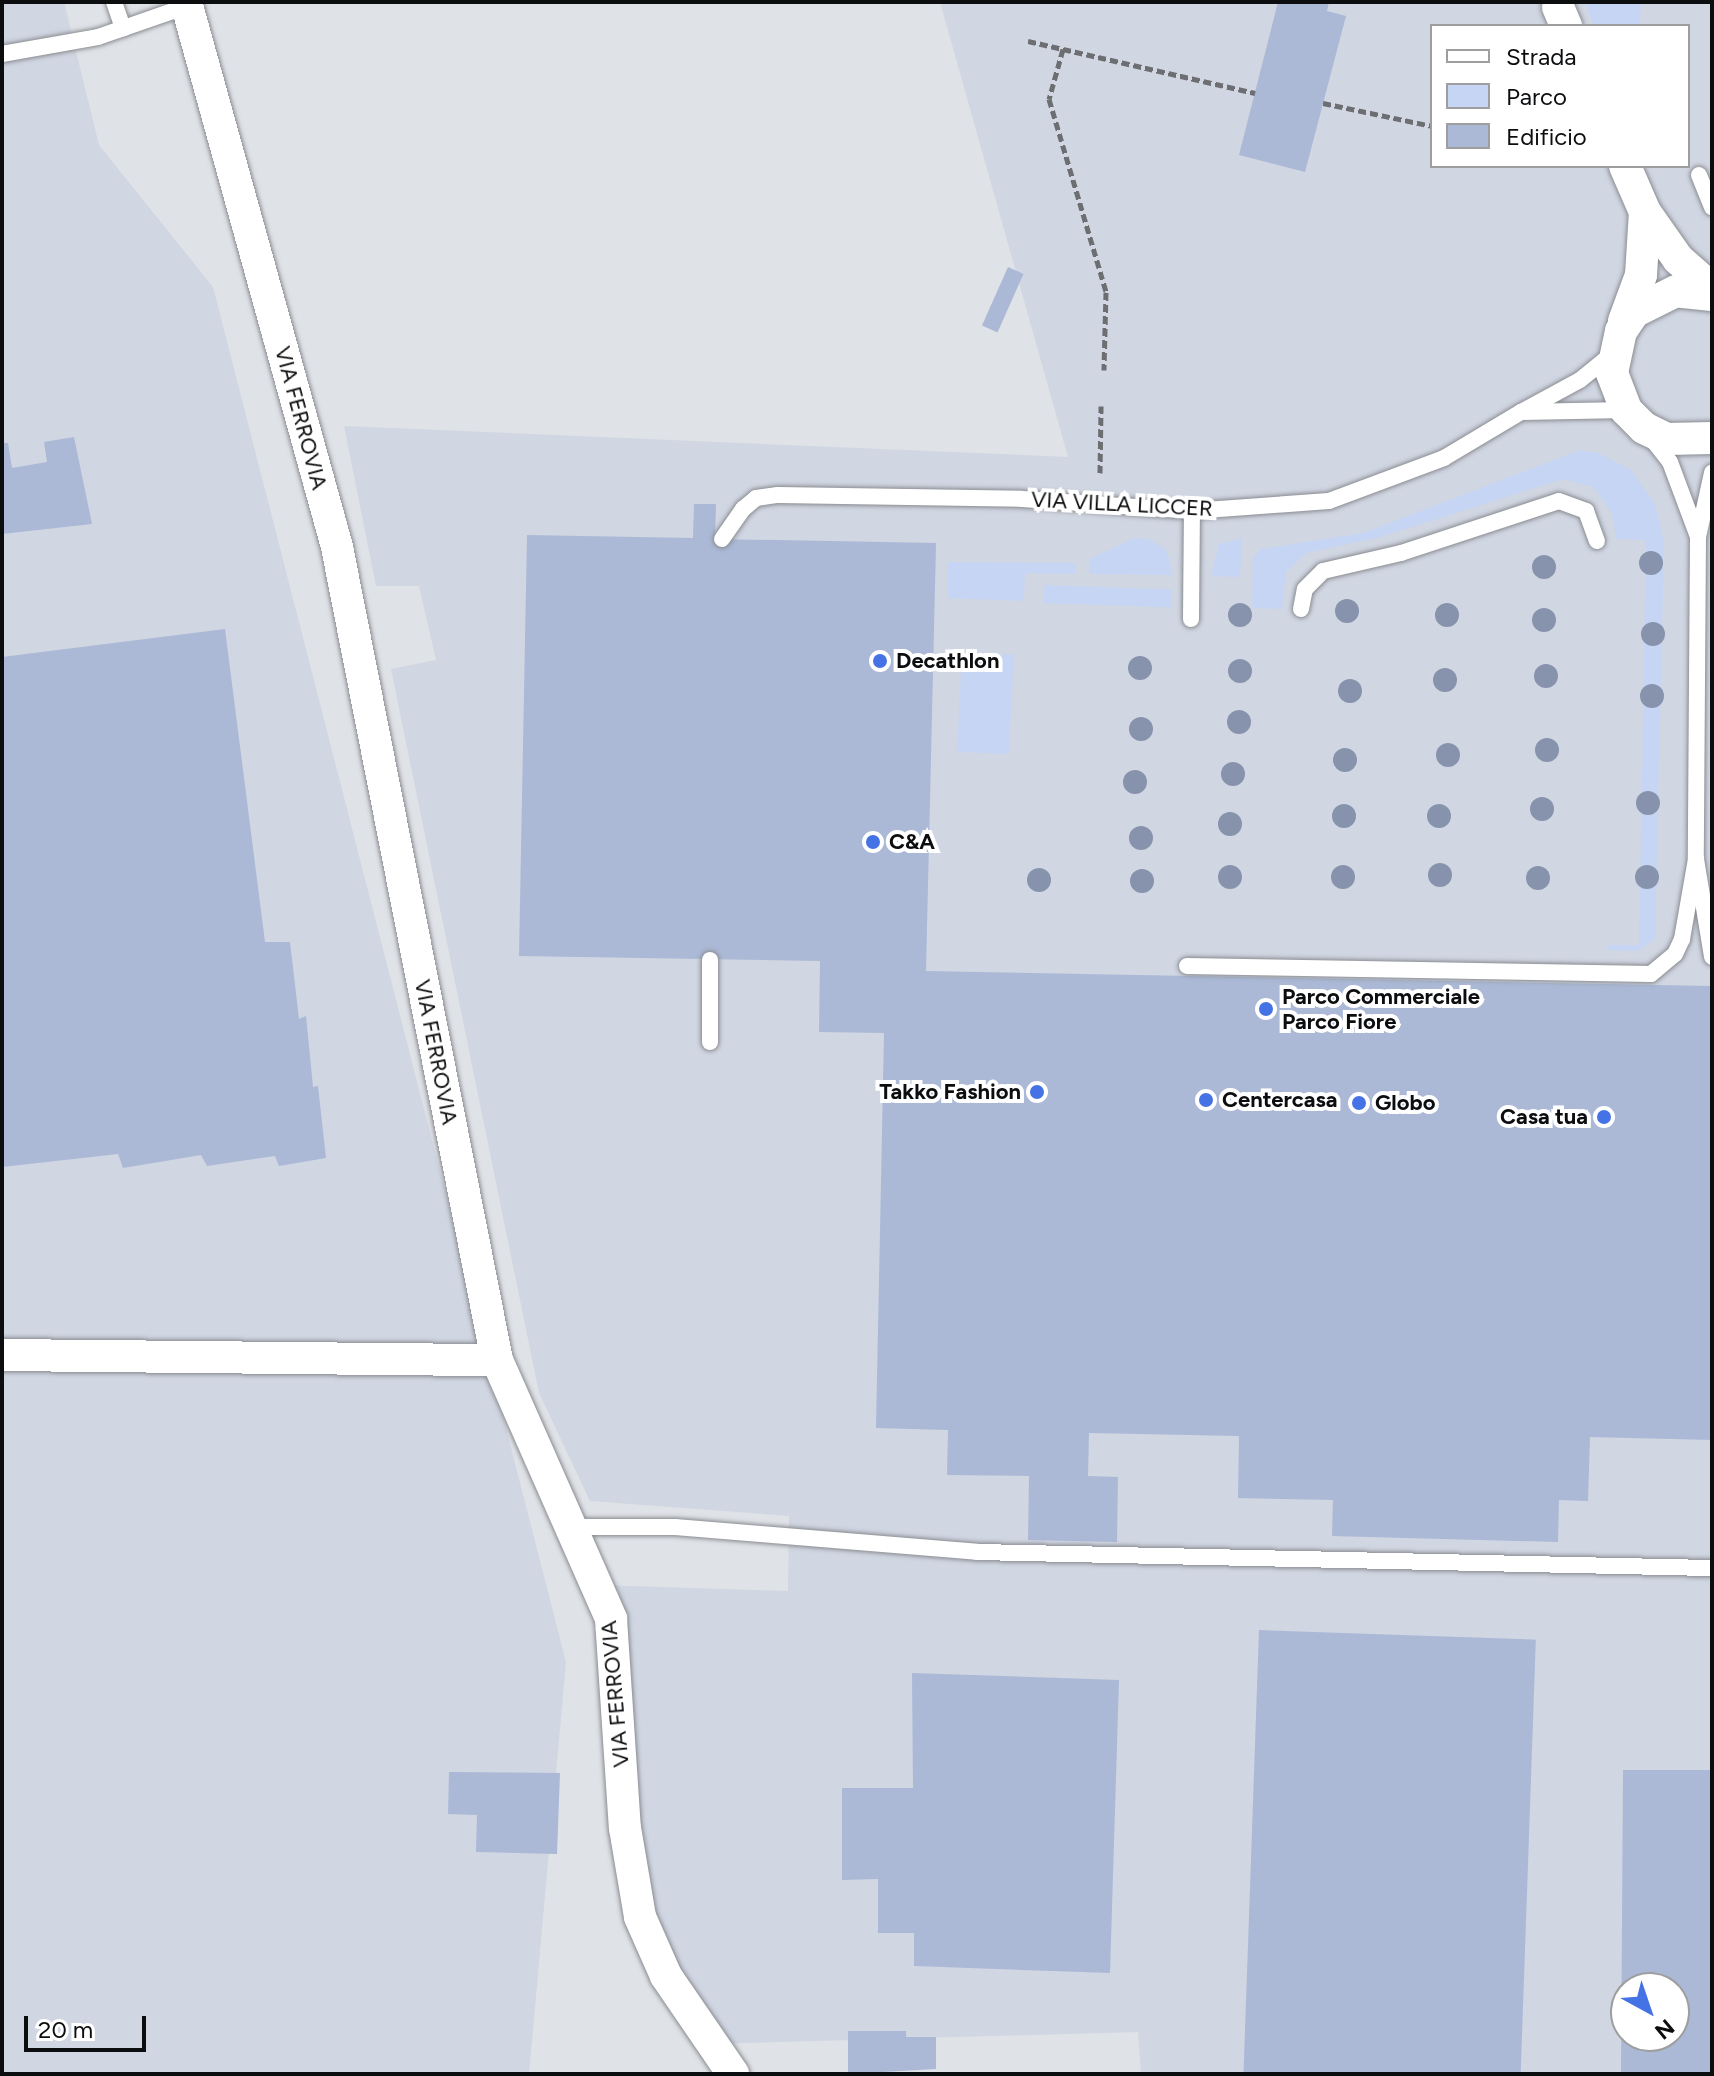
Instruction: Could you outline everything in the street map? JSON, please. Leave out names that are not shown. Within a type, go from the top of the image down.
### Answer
[{"type":"street","name":"VIA FERROVIA","points":[[186,4],[337,547],[497,1360],[611,1619],[625,1828],[640,1917],[666,1976],[733,2074]]},
{"type":"street","name":"VIA VILLA LICCER","points":[[1626,168],[1645,212],[1678,259],[1712,292]]},
{"type":"street","name":"VIA VILLA LICCER","points":[[1645,212],[1641,275],[1617,342],[1616,393],[1635,419],[1667,439],[1712,438]]},
{"type":"street","name":"VIA VILLA LICCER","points":[[1617,342],[1634,312],[1654,298],[1676,291],[1712,292]]},
{"type":"street","points":[[2,1355],[497,1360]]},
{"type":"lane","points":[[114,2],[123,28]]},
{"type":"lane","points":[[2,54],[123,28],[186,4]]},
{"type":"lane","points":[[1699,175],[1712,207]]},
{"type":"lane","name":"VIA VILLA LICCER","points":[[722,539],[743,509],[756,498],[778,495],[1022,499],[1192,511],[1329,501],[1377,487],[1444,458],[1580,380],[1617,342]]},
{"type":"lane","name":"VIA VILLA LICCER","points":[[1521,412],[1635,419]]},
{"type":"lane","points":[[1635,419],[1670,462],[1698,537]]},
{"type":"lane","points":[[1187,966],[1651,974],[1675,954],[1682,939],[1696,859],[1698,537],[1712,473]]},
{"type":"lane","points":[[1301,609],[1305,589],[1323,571],[1401,553],[1559,501],[1586,511],[1597,541]]},
{"type":"lane","points":[[1191,619],[1192,511]]},
{"type":"lane","points":[[1697,698],[1712,721]]},
{"type":"lane","points":[[1697,764],[1712,744]]},
{"type":"lane","points":[[1696,859],[1712,957]]},
{"type":"lane","points":[[710,960],[710,1042]]},
{"type":"lane","points":[[573,1527],[675,1527],[977,1552],[1712,1568]]},
{"type":"path","points":[[1028,41],[1255,93]]},
{"type":"path","points":[[1063,49],[1049,99],[1106,292],[1104,370]]},
{"type":"path","points":[[1323,103],[1430,126]]},
{"type":"path","points":[[1100,473],[1101,406]]},
{"type":"shaded area","points":[[2,2],[64,2],[99,145],[213,287],[566,1662],[529,2074],[2,2074]]},
{"type":"shaded area","points":[[940,2],[1712,2],[1712,2074],[1141,2074],[1138,2032],[710,2044],[666,1976],[599,1585],[788,1591],[789,1516],[590,1501],[539,1393],[391,669],[436,660],[419,586],[376,586],[344,426],[1068,457]]},
{"type":"green space","points":[[1585,2],[1641,2],[1640,24],[1593,24]]},
{"type":"green space","points":[[1578,451],[1596,452],[1631,470],[1655,504],[1664,542],[1655,939],[1637,951],[1608,950],[1608,945],[1639,945],[1646,540],[1616,539],[1612,513],[1593,487],[1563,479],[1380,537],[1306,553],[1286,572],[1282,609],[1252,608],[1253,558],[1260,549],[1363,533]]},
{"type":"green space","points":[[1135,538],[1149,539],[1167,551],[1173,575],[1089,574],[1089,559]]},
{"type":"green space","points":[[1242,538],[1240,577],[1211,576],[1219,544]]},
{"type":"green space","points":[[948,562],[1075,563],[1075,574],[1025,573],[1024,601],[948,598]]},
{"type":"green space","points":[[1044,585],[1172,589],[1171,607],[1043,603]]},
{"type":"green space","points":[[962,652],[1014,655],[1009,755],[957,752]]},
{"type":"building","points":[[1278,2],[1329,2],[1327,11],[1346,16],[1305,172],[1239,155]]},
{"type":"building","points":[[1008,267],[1024,274],[997,332],[982,325]]},
{"type":"building","points":[[74,437],[92,524],[2,534],[2,443],[8,443],[12,468],[47,462],[44,442]]},
{"type":"building","name":"Parco Commerciale Parco Fiore","points":[[694,504],[716,504],[715,539],[936,543],[926,971],[1712,986],[1712,1440],[1590,1437],[1588,1501],[1559,1500],[1558,1542],[1332,1536],[1333,1500],[1238,1498],[1239,1436],[1089,1433],[1088,1476],[1118,1477],[1117,1542],[1028,1540],[1029,1476],[947,1475],[948,1430],[876,1428],[884,1033],[819,1032],[820,961],[519,956],[527,535],[693,538]]},
{"type":"building","points":[[225,629],[265,942],[290,942],[299,1019],[306,1016],[313,1087],[318,1086],[326,1158],[279,1166],[275,1156],[207,1166],[201,1155],[123,1168],[118,1154],[2,1167],[2,657]]},
{"type":"building","points":[[1259,1630],[1536,1640],[1521,2074],[1244,2074]]},
{"type":"building","points":[[912,1673],[1119,1680],[1110,1973],[914,1966],[914,1933],[878,1933],[878,1879],[842,1880],[842,1788],[913,1788]]},
{"type":"building","points":[[1623,1770],[1712,1770],[1712,2074],[1621,2074],[1621,2052],[1690,2052],[1690,1972],[1622,1972]]},
{"type":"building","points":[[449,1772],[560,1773],[557,1854],[476,1852],[477,1815],[448,1814]]},
{"type":"building","points":[[848,2031],[906,2031],[906,2037],[936,2037],[936,2069],[848,2074]]},
{"type":"place","name":"Decathlon","points":[[880,661]]},
{"type":"place","name":"C&A","points":[[873,842]]},
{"type":"place","name":"Parco Commerciale Parco Fiore","points":[[1266,1009]]},
{"type":"place","name":"Takko Fashion","points":[[1037,1092]]},
{"type":"place","name":"Centercasa","points":[[1206,1100]]},
{"type":"place","name":"Globo","points":[[1359,1103]]},
{"type":"place","name":"Casa tua","points":[[1604,1117]]}]
